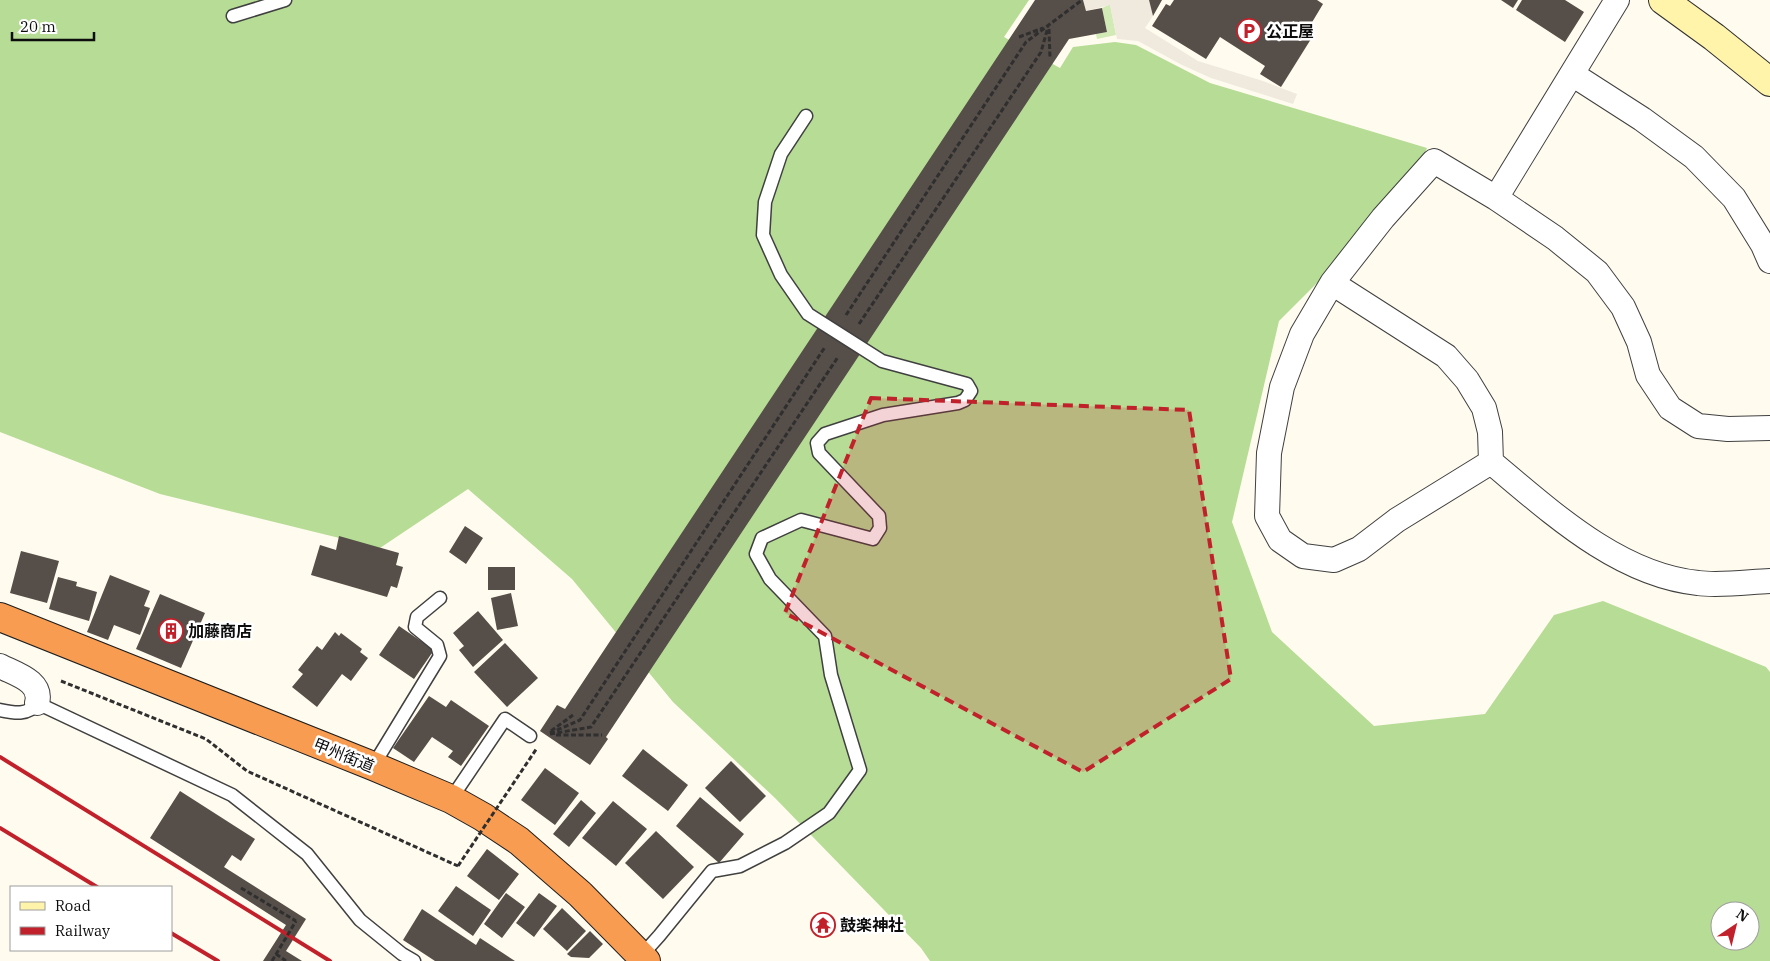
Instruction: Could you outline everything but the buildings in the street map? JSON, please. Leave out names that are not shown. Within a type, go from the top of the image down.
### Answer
[{"type":"highway","name":"甲州街道","points":[[0,617],[451,799],[519,840],[580,894],[644,959]]},
{"type":"street","points":[[1496,198],[1617,0]]},
{"type":"street","points":[[1664,0],[1770,82]]},
{"type":"street","points":[[1572,74],[1642,119],[1694,157],[1734,198],[1770,261]]},
{"type":"street","points":[[1491,462],[1396,520],[1359,549],[1334,560],[1303,556],[1280,540],[1267,516],[1269,453],[1282,387],[1302,334],[1332,283],[1383,218],[1434,161],[1496,198],[1555,238],[1597,272],[1624,307],[1638,342],[1648,375],[1670,408],[1698,426],[1728,429],[1770,428]]},
{"type":"street","points":[[1332,283],[1446,356],[1467,380],[1484,408],[1490,432],[1491,462],[1566,524],[1622,558],[1665,577],[1699,584],[1770,581]]},
{"type":"street","points":[[0,666],[35,693]]},
{"type":"lane","points":[[233,16],[285,0]]},
{"type":"lane","points":[[644,959],[712,870],[740,866],[785,843],[829,813],[860,770],[831,675],[826,636],[770,578],[756,554],[762,538],[801,520],[873,539],[880,528],[878,516],[820,453],[817,444],[825,434],[883,415],[958,403],[965,400],[971,391],[967,384],[882,361],[808,314],[781,274],[763,235],[765,202],[781,154],[806,116]]},
{"type":"lane","points":[[373,766],[440,656],[437,645],[415,627],[417,617],[440,598]]},
{"type":"lane","points":[[0,710],[18,714],[33,709],[35,693],[232,795],[308,854],[360,920],[402,954],[414,961]]},
{"type":"lane","points":[[451,799],[504,719],[530,736]]},
{"type":"path","points":[[841,323],[1026,42],[1082,0]]},
{"type":"path","points":[[1019,37],[1048,26]]},
{"type":"path","points":[[854,332],[1040,52],[1048,26]]},
{"type":"path","points":[[1048,26],[1050,58]]},
{"type":"path","points":[[545,735],[580,720],[830,340]]},
{"type":"path","points":[[545,735],[591,727],[838,357]]},
{"type":"path","points":[[35,693],[55,678],[206,739],[247,771],[458,866],[537,748]]},
{"type":"path","points":[[545,735],[572,715]]},
{"type":"path","points":[[545,735],[602,735]]},
{"type":"path","points":[[241,888],[296,921],[272,961]]},
{"type":"path","points":[[276,954],[286,961]]},
{"type":"highlighted area","points":[[871,398],[1189,410],[1231,679],[1083,772],[785,613]]},
{"type":"green space","points":[[0,0],[1029,0],[1004,37],[1060,68],[1073,47],[1115,42],[1136,45],[1210,83],[1427,148],[1417,171],[1374,212],[1317,283],[1279,321],[1232,522],[1272,632],[1374,726],[1485,714],[1554,615],[1603,601],[1766,667],[1770,672],[1770,961],[930,961],[921,948],[775,798],[673,702],[572,579],[468,489],[380,548],[160,494],[0,432]]},
{"type":"green space","points":[[1110,4],[1116,35],[1097,39],[1096,34],[1107,32],[1102,8]]},
{"type":"shaded area","points":[[1083,0],[1149,0],[1153,16],[1145,28],[1198,61],[1263,81],[1297,94],[1293,104],[1211,78],[1182,65],[1138,41],[1117,39],[1110,5],[1086,11]]},
{"type":"railway","points":[[0,757],[330,961]]},
{"type":"railway","points":[[0,828],[95,886]]},
{"type":"railway","points":[[172,934],[218,961]]},
{"type":"place","name":"公正屋","points":[[1249,31]]},
{"type":"place","name":"加藤商店","points":[[171,631]]},
{"type":"place","name":"鼓楽神社","points":[[823,925]]}]
